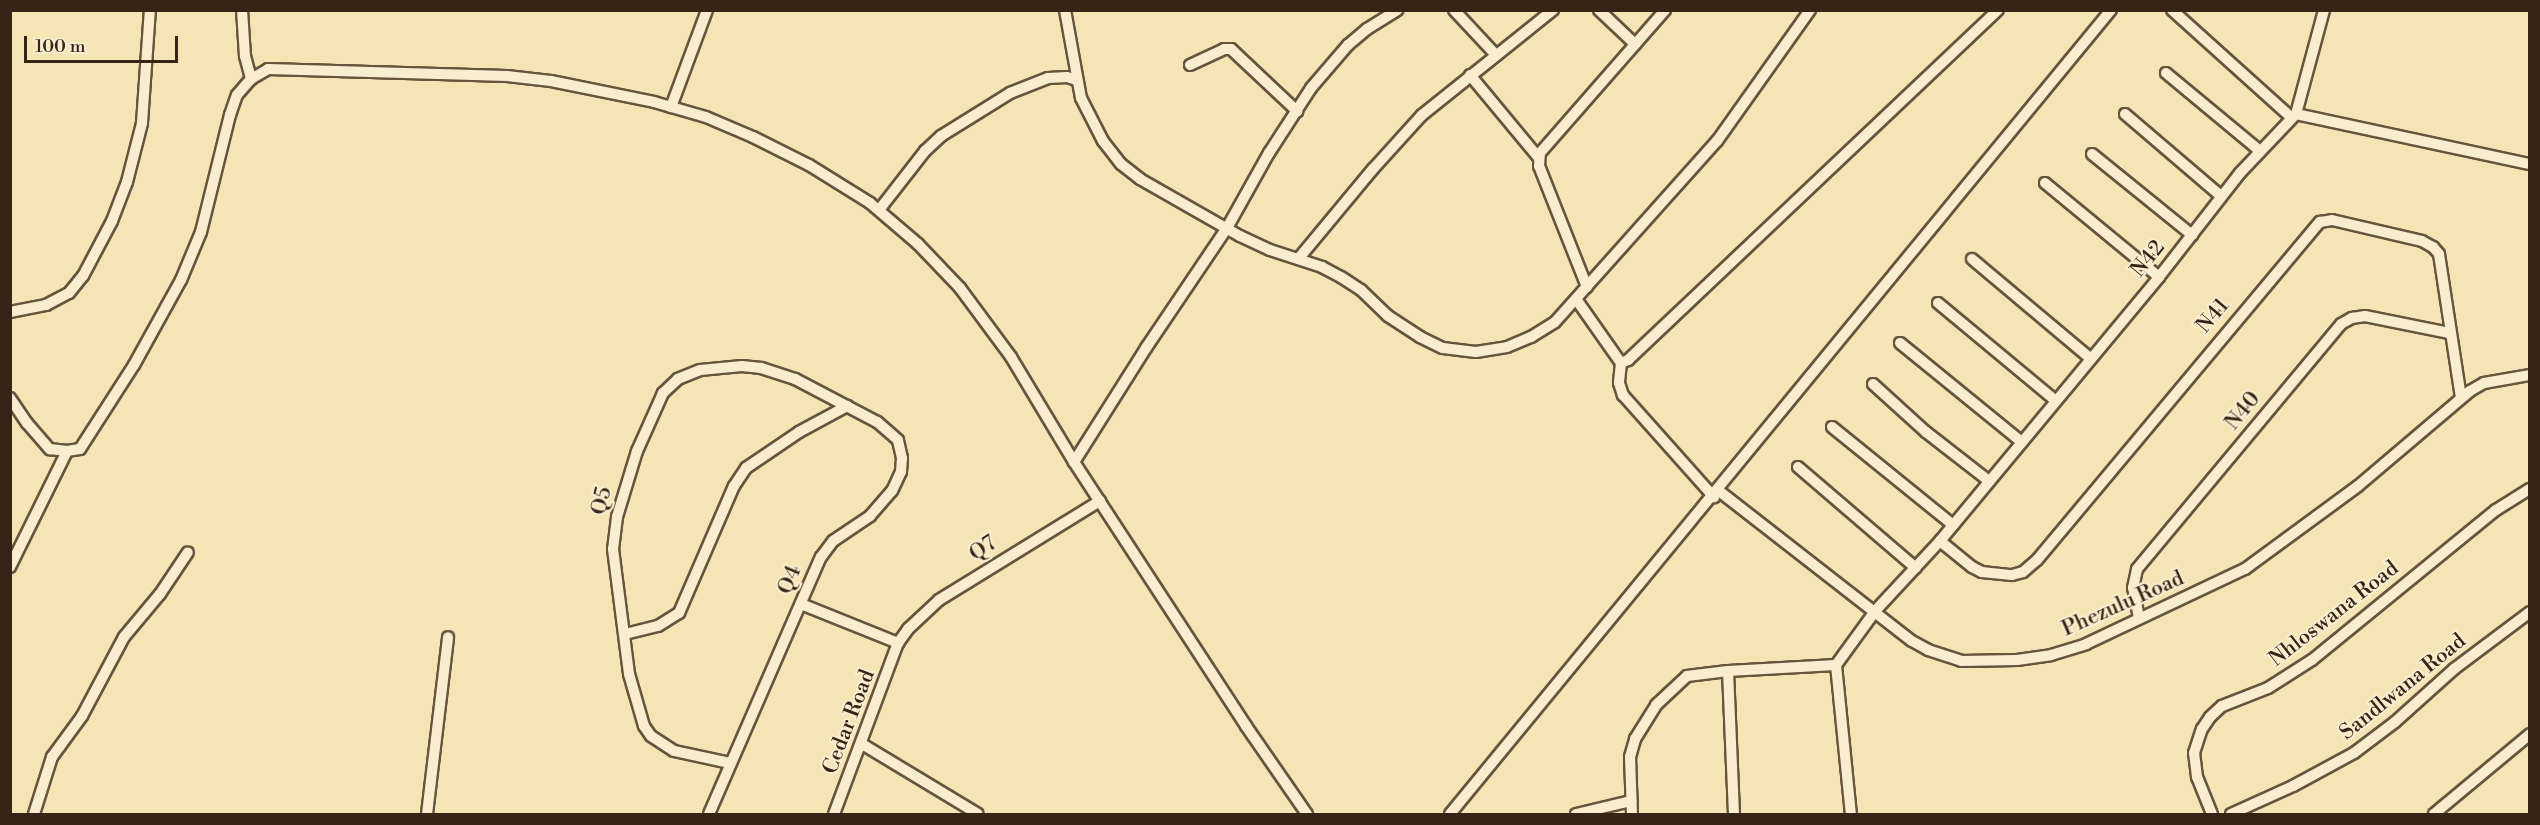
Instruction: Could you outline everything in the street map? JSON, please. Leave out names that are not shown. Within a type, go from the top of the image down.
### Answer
[{"type":"street","points":[[10,312],[46,305],[69,293],[83,276],[107,231],[127,182],[142,123],[150,10]]},
{"type":"street","points":[[242,10],[246,56],[251,79]]},
{"type":"street","points":[[671,107],[707,10]]},
{"type":"street","points":[[1065,10],[1081,98],[1103,141],[1121,164],[1140,179],[1227,228],[1270,250],[1299,258],[1341,277],[1361,290],[1388,316],[1420,337],[1443,348],[1461,351],[1492,350],[1531,337],[1555,322],[1717,141],[1810,10]]},
{"type":"street","points":[[1074,462],[1146,348],[1227,228],[1269,153],[1311,88],[1348,45],[1367,29],[1398,10]]},
{"type":"street","points":[[1454,10],[1496,55]]},
{"type":"street","points":[[1299,258],[1372,169],[1422,115],[1553,10]]},
{"type":"street","points":[[1599,10],[1635,44]]},
{"type":"street","points":[[1587,287],[1539,166],[1539,158],[1542,150],[1665,10]]},
{"type":"street","points":[[1576,299],[1621,363],[1635,354],[1998,10]]},
{"type":"street","points":[[1450,814],[1717,494],[2111,10]]},
{"type":"street","points":[[2172,10],[2294,116],[2529,165]]},
{"type":"street","points":[[2294,116],[2324,10]]},
{"type":"street","points":[[1190,65],[1224,49],[1231,49],[1298,111]]},
{"type":"street","points":[[10,398],[27,423],[50,449],[67,452],[80,449],[105,412],[181,280],[201,232],[237,95],[251,79],[268,69],[507,76],[592,87],[671,107],[753,136],[809,165],[879,210],[918,244],[976,308],[1016,365],[1074,462],[1246,726],[1307,814]]},
{"type":"street","points":[[2166,73],[2260,151]]},
{"type":"street","points":[[1470,75],[1539,158]]},
{"type":"street","points":[[879,210],[925,151],[941,136],[1010,93],[1048,78],[1067,77],[1077,80]]},
{"type":"street","points":[[2125,114],[2222,196]]},
{"type":"street","name":"N42","points":[[1836,664],[1875,610],[1940,541],[2159,277],[2222,196],[2260,151],[2294,116]]},
{"type":"street","points":[[2092,154],[2192,235]]},
{"type":"street","points":[[2045,183],[2159,277]]},
{"type":"street","name":"N41","points":[[1940,541],[1972,567],[1982,572],[2012,575],[2023,572],[2037,560],[2285,260],[2320,222],[2332,220],[2422,242],[2433,247],[2443,265],[2449,333],[2461,398]]},
{"type":"street","points":[[1972,259],[2091,359]]},
{"type":"street","points":[[1938,303],[2056,401]]},
{"type":"street","name":"N40","points":[[2139,618],[2133,588],[2137,569],[2341,324],[2352,318],[2365,316],[2449,333]]},
{"type":"street","points":[[1899,343],[2022,442]]},
{"type":"street","name":"Phezulu Road","points":[[1621,363],[1619,383],[1623,395],[1717,494],[1875,610],[1912,641],[1950,658],[1982,663],[2051,655],[2074,648],[2222,581],[2270,553],[2358,486],[2461,398],[2484,383],[2529,375]]},
{"type":"street","name":"Q5","points":[[730,763],[674,751],[651,736],[644,726],[633,694],[613,549],[616,524],[637,451],[659,401],[670,385],[700,370],[719,367],[761,368],[795,379],[847,406]]},
{"type":"street","points":[[1873,384],[1926,432],[1989,481]]},
{"type":"street","points":[[625,634],[658,626],[679,613],[734,486],[746,468],[783,442],[847,406]]},
{"type":"street","name":"Q4","points":[[709,814],[827,548],[881,505],[892,491],[901,472],[902,450],[892,432],[847,406]]},
{"type":"street","points":[[1832,427],[1953,525]]},
{"type":"street","points":[[10,567],[67,452]]},
{"type":"street","points":[[1798,466],[1916,568]]},
{"type":"street","name":"Nhloswana Road","points":[[2212,814],[2197,777],[2194,753],[2202,729],[2210,717],[2222,706],[2268,688],[2312,660],[2496,510],[2529,489]]},
{"type":"street","name":"Q7","points":[[898,643],[922,614],[939,600],[1100,501]]},
{"type":"street","points":[[33,814],[52,758],[82,716],[124,637],[160,594],[188,552]]},
{"type":"street","points":[[801,604],[898,643]]},
{"type":"street","name":"Sandlwana Road","points":[[2231,814],[2293,786],[2354,753],[2395,722],[2454,669],[2529,612]]},
{"type":"street","points":[[427,814],[448,637]]},
{"type":"street","name":"Cedar Road","points":[[834,814],[898,643]]},
{"type":"street","points":[[1632,814],[1630,757],[1635,739],[1656,705],[1687,676],[1728,670],[1836,664],[1851,814]]},
{"type":"street","points":[[1728,670],[1734,814]]},
{"type":"street","points":[[2434,814],[2529,734]]},
{"type":"street","points":[[862,744],[978,814]]},
{"type":"street","points":[[1576,814],[1631,801]]}]
